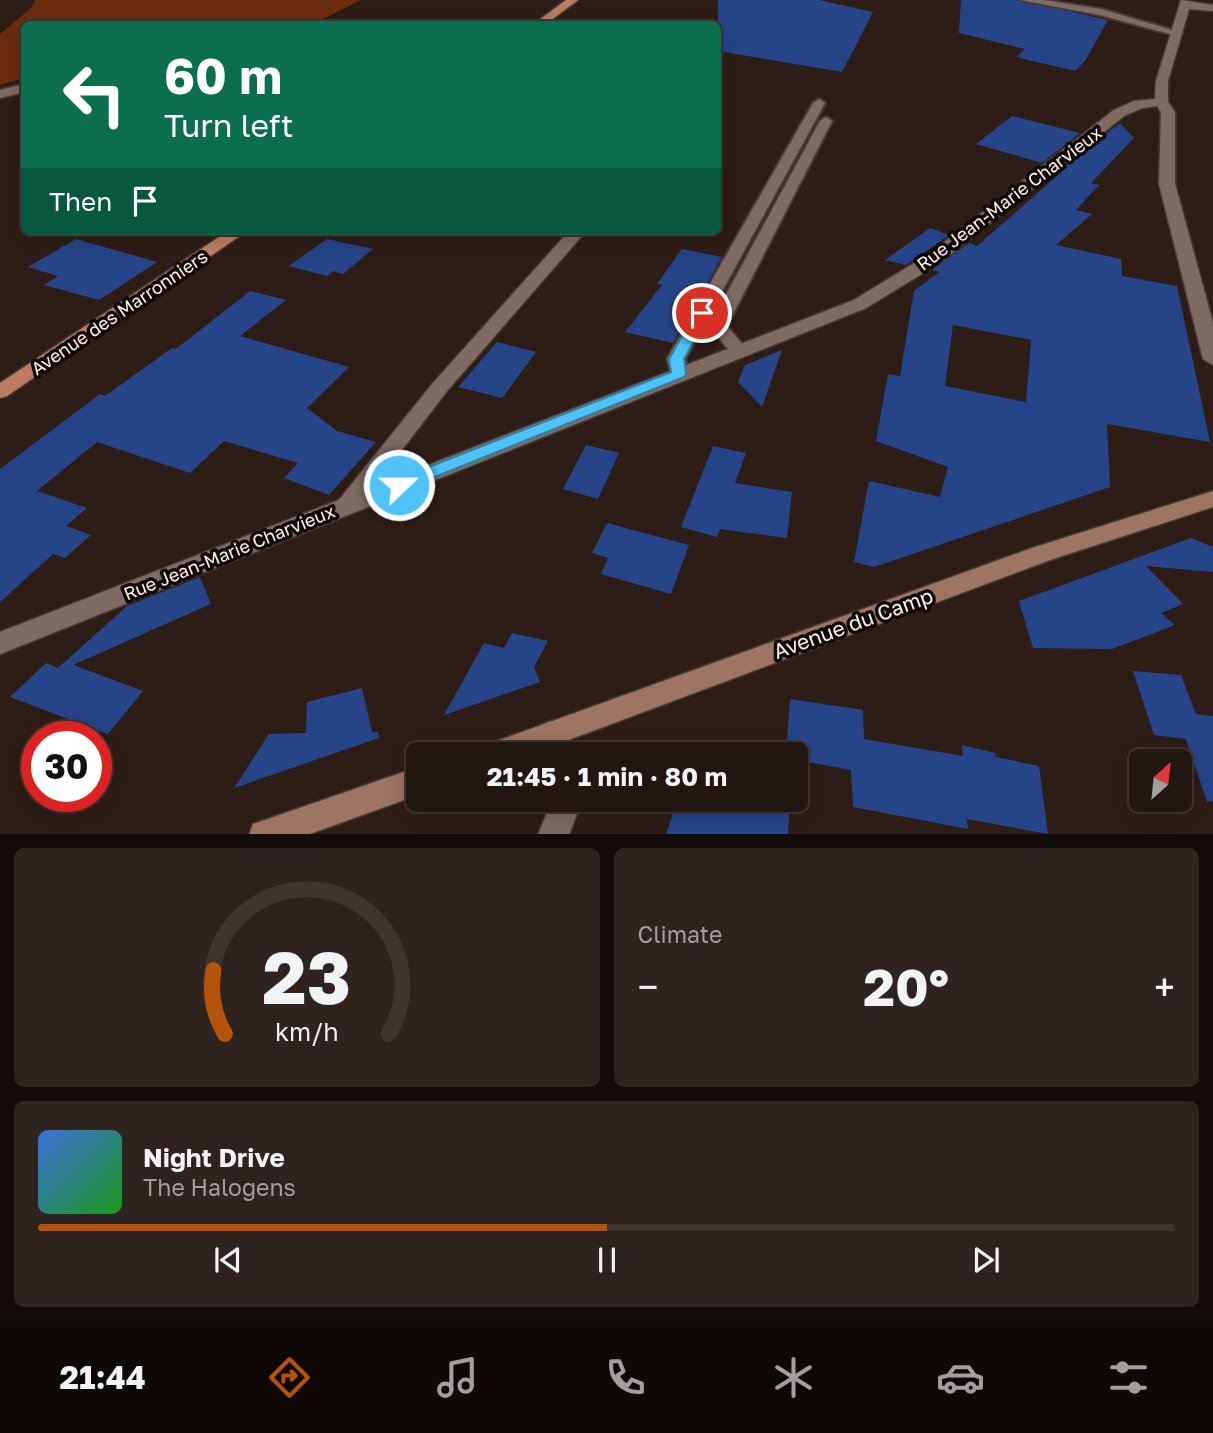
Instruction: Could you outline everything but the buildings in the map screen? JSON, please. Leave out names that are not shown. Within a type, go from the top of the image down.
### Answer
[{"type":"main road","points":[[543,21],[573,0]]},
{"type":"main road","name":"Avenue des Marronniers","points":[[0,392],[233,235]]},
{"type":"main road","name":"Avenue du Camp","points":[[559,742],[1041,554],[1213,499]]},
{"type":"main road","points":[[267,834],[406,785]]},
{"type":"street","points":[[1213,8],[1185,3],[1162,81],[1161,102],[1168,112],[1167,184],[1213,359]]},
{"type":"street","points":[[0,94],[21,89]]},
{"type":"street","name":"Rue Jean-Marie Charvieux","points":[[0,643],[860,304],[935,258],[1119,113],[1139,104],[1161,102]]},
{"type":"street","points":[[347,505],[440,387],[574,235]]},
{"type":"street","points":[[553,834],[562,812]]},
{"type":"lane","points":[[1026,0],[1101,12],[1177,33]]},
{"type":"lane","points":[[679,374],[676,359],[819,103]]},
{"type":"lane","points":[[739,351],[718,326],[826,121]]},
{"type":"shaded area","points":[[35,0],[361,0],[319,21],[21,21],[21,79],[0,85],[0,34],[31,8]]},
{"type":"route","points":[[399,485],[679,374],[676,359],[702,313]]}]
